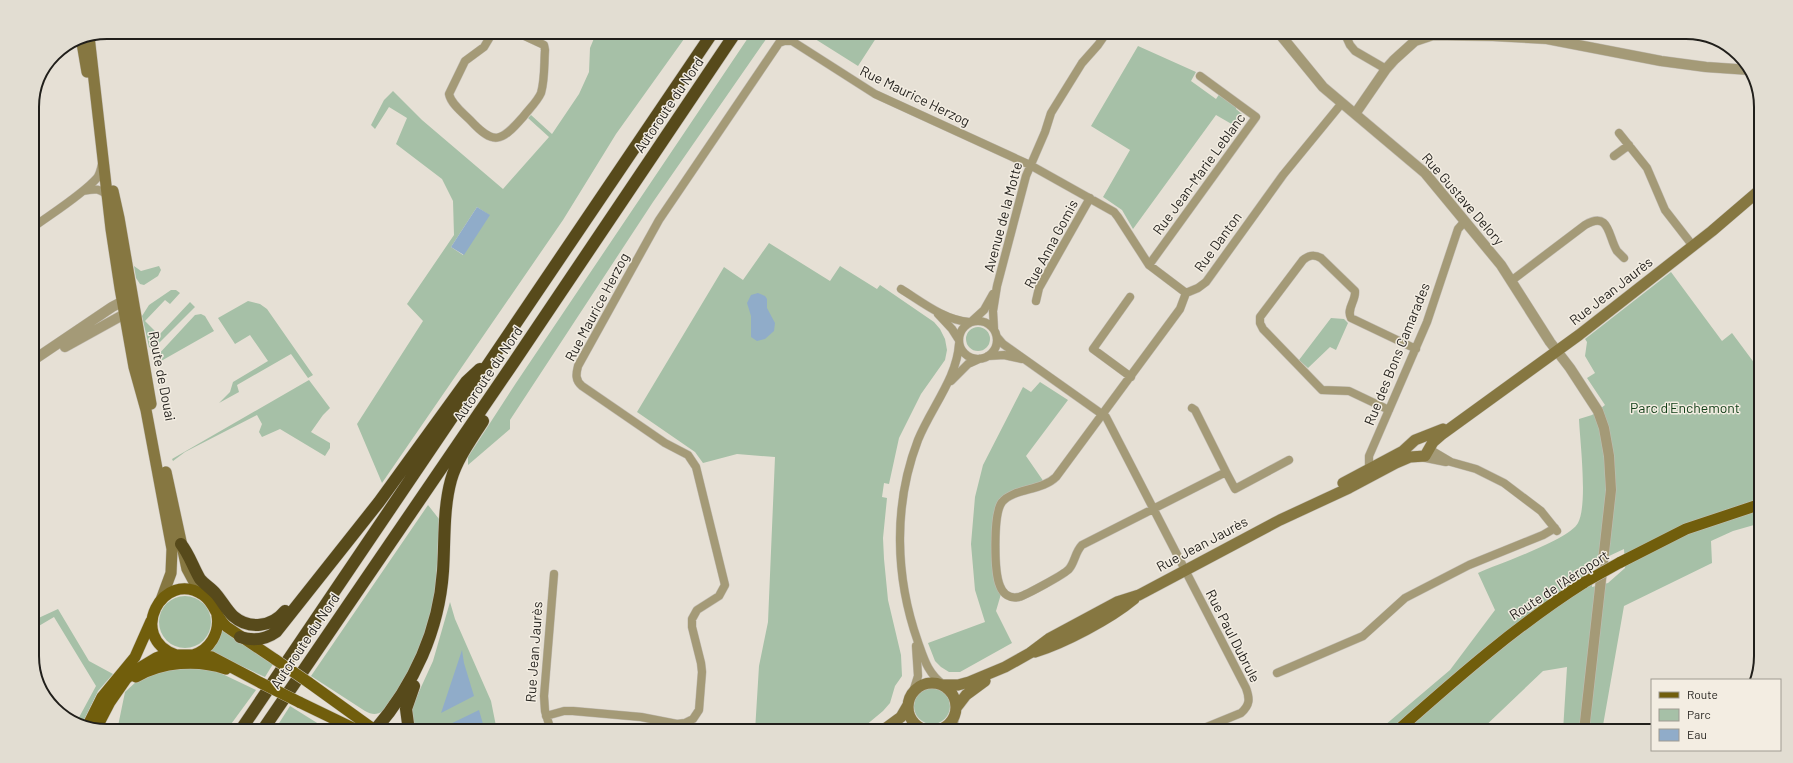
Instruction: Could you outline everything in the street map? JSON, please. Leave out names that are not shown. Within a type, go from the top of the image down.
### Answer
[{"type":"highway","name":"Autoroute du Nord","points":[[245,724],[708,39]]},
{"type":"highway","name":"Autoroute du Nord","points":[[267,724],[514,362],[731,39]]},
{"type":"highway","points":[[240,637],[256,640],[272,635],[403,469],[466,382],[493,358]]},
{"type":"highway","points":[[379,724],[404,692],[412,677],[426,646],[440,600],[447,499],[452,478],[463,454],[514,374],[514,362]]},
{"type":"highway","points":[[181,544],[205,584],[238,619],[252,625],[263,625],[277,619],[313,579],[324,570]]},
{"type":"highway","points":[[408,724],[406,716],[408,702],[426,662],[426,646]]},
{"type":"main road","points":[[90,41],[118,280],[128,299]]},
{"type":"main road","points":[[82,44],[99,124]]},
{"type":"main road","name":"Route de Douai","points":[[103,152],[109,171],[119,218],[130,311],[181,544],[190,575],[207,598]]},
{"type":"main road","name":"Rue Jean Jaurès","points":[[1373,471],[1424,453],[1441,435],[1557,351],[1693,246],[1754,195]]},
{"type":"main road","points":[[130,311],[134,367],[146,410],[172,549],[171,573],[161,600]]},
{"type":"main road","name":"Rue Jean Jaurès","points":[[956,711],[966,695],[1005,667],[1030,653],[1050,638],[1117,602],[1139,595],[1373,471],[1415,441],[1439,431],[1474,410]]},
{"type":"main road","points":[[1415,441],[1426,441],[1424,453],[1412,452],[1415,441]]},
{"type":"main road","name":"Route de l'Aéroport","points":[[1405,724],[1513,632],[1585,582],[1686,530],[1754,506]]},
{"type":"main road","points":[[90,722],[102,697],[135,657],[144,638],[154,608],[170,593],[181,590],[192,590],[207,598],[223,624],[308,682],[365,724]]},
{"type":"main road","points":[[192,655],[206,648],[213,639],[217,629],[216,613]]},
{"type":"main road","points":[[151,619],[152,629],[159,644],[166,650],[176,655]]},
{"type":"main road","points":[[99,723],[110,702],[126,679],[141,667],[158,656],[192,655],[212,657],[345,724]]},
{"type":"main road","points":[[110,702],[135,677],[160,667],[170,665],[212,665],[261,683]]},
{"type":"main road","name":"Rue Jean Jaurès","points":[[944,685],[958,685],[969,682],[1005,667]]},
{"type":"main road","points":[[892,724],[901,717],[913,692],[918,687],[927,683],[937,683],[944,685],[953,695],[956,711],[948,724]]},
{"type":"main road","points":[[299,702],[332,724]]},
{"type":"main road","points":[[908,705],[913,721],[918,724]]},
{"type":"street","points":[[489,39],[484,47],[465,61],[449,94],[452,101],[480,132],[486,136],[494,137],[503,136],[508,133],[536,102],[542,89],[545,50],[544,45],[531,39]]},
{"type":"street","name":"Avenue de la Motte","points":[[994,329],[993,311],[997,286],[1021,190],[1030,165],[1045,132],[1051,112],[1082,63],[1102,39]]},
{"type":"street","name":"Rue Gustave Delory","points":[[1284,39],[1313,76],[1342,103],[1417,164],[1465,221],[1496,259],[1595,406],[1600,416],[1610,456],[1611,482],[1604,558],[1585,724]]},
{"type":"street","points":[[1347,39],[1355,51],[1386,69]]},
{"type":"street","points":[[1355,114],[1386,69],[1406,48],[1423,39]]},
{"type":"street","points":[[1570,39],[1661,61],[1706,67],[1742,69]]},
{"type":"street","name":"Rue Maurice Herzog","points":[[546,716],[564,711],[573,711],[641,717],[677,724],[686,723],[693,719],[699,710],[702,667],[692,627],[692,619],[697,610],[719,596],[725,585],[696,467],[688,455],[666,443],[582,386],[577,380],[576,372],[659,220],[779,43],[784,41],[792,41],[875,94],[1030,165]]},
{"type":"street","name":"Rue Jean-Marie Leblanc","points":[[1149,265],[1256,118],[1200,76]]},
{"type":"street","name":"Rue Danton","points":[[1186,293],[1198,288],[1206,282],[1284,175],[1342,103]]},
{"type":"street","points":[[1619,133],[1647,168],[1665,210],[1693,246]]},
{"type":"street","points":[[1614,156],[1629,145]]},
{"type":"street","points":[[39,223],[96,179],[100,173],[103,152]]},
{"type":"street","points":[[1030,165],[1116,214],[1149,265],[1186,293],[1180,309],[1131,378],[1053,480],[1043,486],[1011,496],[1001,504],[997,515],[996,543],[998,579],[1002,590],[1006,596],[1018,597],[1064,574],[1069,569],[1077,551],[1082,545],[1226,472]]},
{"type":"street","points":[[82,191],[96,189],[103,191],[108,197]]},
{"type":"street","name":"Rue Anna Gomis","points":[[1036,301],[1039,288],[1090,198]]},
{"type":"street","points":[[1511,281],[1593,220],[1600,221],[1605,224],[1610,232],[1617,251],[1624,258]]},
{"type":"street","name":"Rue des Bons Camarades","points":[[1373,471],[1369,462],[1369,456],[1416,349],[1434,303],[1458,229],[1465,221]]},
{"type":"street","points":[[1389,410],[1349,391],[1322,390],[1263,329],[1260,324],[1260,317],[1303,260],[1308,256],[1315,255],[1321,258],[1355,291],[1355,296],[1349,312],[1351,318],[1416,349]]},
{"type":"street","name":"Avenue de la Motte","points":[[970,322],[984,310],[997,286]]},
{"type":"street","points":[[901,289],[935,311],[959,321],[986,322],[994,329],[997,337],[1026,360],[1102,414],[1109,421],[1185,570]]},
{"type":"street","points":[[1130,297],[1093,349],[1131,378]]},
{"type":"street","points":[[39,356],[128,299]]},
{"type":"street","points":[[39,364],[67,346],[130,311]]},
{"type":"street","points":[[935,311],[952,329],[962,350],[967,355],[984,358],[994,350],[997,337]]},
{"type":"street","points":[[913,692],[917,684],[918,670],[912,626],[904,592],[901,568],[900,534],[902,507],[908,475],[916,448],[928,419],[958,359],[961,330],[970,322]]},
{"type":"street","points":[[943,391],[963,368],[971,362],[984,358],[1004,355],[1026,360]]},
{"type":"street","points":[[1192,408],[1195,410],[1235,489],[1289,460]]},
{"type":"street","points":[[1277,673],[1363,636],[1405,598],[1469,565],[1557,530],[1533,504],[1504,483],[1476,469],[1451,462],[1442,462],[1424,453]]},
{"type":"street","name":"Rue Paul Dubrule","points":[[1185,570],[1246,688],[1249,699],[1246,708],[1241,713],[1214,724]]},
{"type":"street","name":"Rue Jean Jaurès","points":[[549,724],[546,716],[544,696],[554,574]]},
{"type":"street","points":[[912,626],[930,673],[944,685]]},
{"type":"street","points":[[953,724],[956,711]]},
{"type":"green space","points":[[594,39],[684,39],[616,134],[563,220],[382,483],[357,424],[423,321],[407,304],[454,235],[453,201],[442,179],[396,144],[407,118],[389,107],[375,129],[371,125],[384,100],[393,91],[422,120],[503,189],[549,137],[528,118],[531,115],[552,134],[579,94],[589,72],[590,48]],"holes":[[[477,207],[489,215],[463,255],[451,247]]]},
{"type":"green space","points":[[747,39],[766,39],[653,202],[510,420],[510,429],[468,465],[468,457],[516,383]]},
{"type":"green space","points":[[815,39],[875,39],[858,66]]},
{"type":"green space","points":[[1138,46],[1196,72],[1191,81],[1216,99],[1220,93],[1236,106],[1236,109],[1243,115],[1235,126],[1216,115],[1133,229],[1122,210],[1103,197],[1130,150],[1091,126]]},
{"type":"green space","points":[[769,243],[830,281],[840,266],[877,289],[880,285],[934,322],[940,329],[945,339],[947,350],[945,360],[921,394],[899,438],[889,484],[884,483],[882,497],[887,498],[883,538],[884,559],[888,600],[901,655],[902,676],[895,686],[890,703],[867,724],[755,724],[759,666],[768,622],[775,457],[737,454],[703,463],[695,452],[637,412],[724,267],[743,280]]},
{"type":"green space","points":[[134,266],[141,271],[159,266],[161,270],[158,276],[144,285],[140,284],[136,278]]},
{"type":"green space","name":"Parc d'Enchemont","points":[[1671,272],[1722,341],[1732,333],[1754,363],[1754,525],[1733,531],[1711,541],[1712,563],[1624,606],[1603,724],[1563,724],[1567,667],[1543,671],[1487,724],[1386,724],[1450,670],[1495,610],[1478,573],[1548,544],[1572,530],[1578,523],[1583,502],[1579,419],[1592,415],[1605,405],[1587,378],[1595,373],[1585,356],[1587,342],[1585,339]],"holes":[[[1624,549],[1625,568],[1608,583],[1592,587],[1594,563]]]},
{"type":"green space","points":[[171,290],[176,290],[180,293],[170,304],[165,300],[145,321],[159,335],[190,302],[195,307],[153,349],[149,347],[142,316],[149,305]]},
{"type":"green space","points":[[248,301],[260,304],[267,309],[313,375],[308,378],[291,354],[237,385],[239,392],[219,403],[230,392],[233,382],[268,361],[250,335],[235,344],[218,318]]},
{"type":"green space","points":[[201,314],[205,316],[214,331],[154,365],[157,356],[195,315]]},
{"type":"green space","points":[[1331,318],[1344,319],[1348,323],[1336,350],[1330,347],[1308,368],[1299,360]]},
{"type":"green space","points":[[978,327],[987,330],[990,339],[987,348],[978,351],[969,348],[966,339],[969,330]]},
{"type":"green space","points":[[309,380],[330,408],[311,432],[330,443],[330,448],[325,456],[280,429],[262,437],[259,432],[262,424],[257,415],[185,452],[173,461],[172,459]]},
{"type":"green space","points":[[1040,382],[1068,400],[1026,456],[1044,482],[998,503],[1001,594],[996,611],[1012,643],[960,672],[949,672],[935,661],[928,643],[985,622],[975,590],[971,544],[975,497],[983,465],[1023,387],[1031,392]]},
{"type":"green space","points":[[428,505],[439,519],[436,586],[433,612],[411,670],[383,711],[377,714],[370,713],[311,676]]},
{"type":"green space","points":[[180,596],[190,596],[199,600],[207,608],[211,617],[211,627],[207,636],[199,644],[190,648],[180,648],[171,644],[163,636],[159,627],[159,617],[163,608],[171,600]]},
{"type":"green space","points":[[450,602],[455,619],[491,701],[496,724],[414,724],[412,707],[433,661]]},
{"type":"green space","points":[[58,609],[89,661],[113,674],[98,691],[84,720],[79,718],[96,686],[54,617],[39,626],[39,618]]},
{"type":"green space","points":[[223,630],[273,664],[265,677],[209,651],[216,644]]},
{"type":"green space","points":[[193,667],[214,670],[256,690],[231,724],[118,724],[125,692],[138,680],[162,670]]},
{"type":"green space","points":[[932,688],[942,691],[947,696],[950,706],[947,716],[942,721],[932,724],[922,721],[917,716],[914,706],[917,696],[922,691]]},
{"type":"green space","points":[[290,706],[319,724],[278,724]]},
{"type":"water","points":[[477,207],[490,215],[464,255],[451,247]]},
{"type":"water","points":[[758,293],[765,296],[767,299],[767,308],[775,323],[774,331],[765,339],[757,341],[751,337],[751,316],[747,303],[751,295]]},
{"type":"water","points":[[462,650],[464,663],[474,696],[441,713]]},
{"type":"water","points":[[479,710],[483,724],[450,724]]}]
